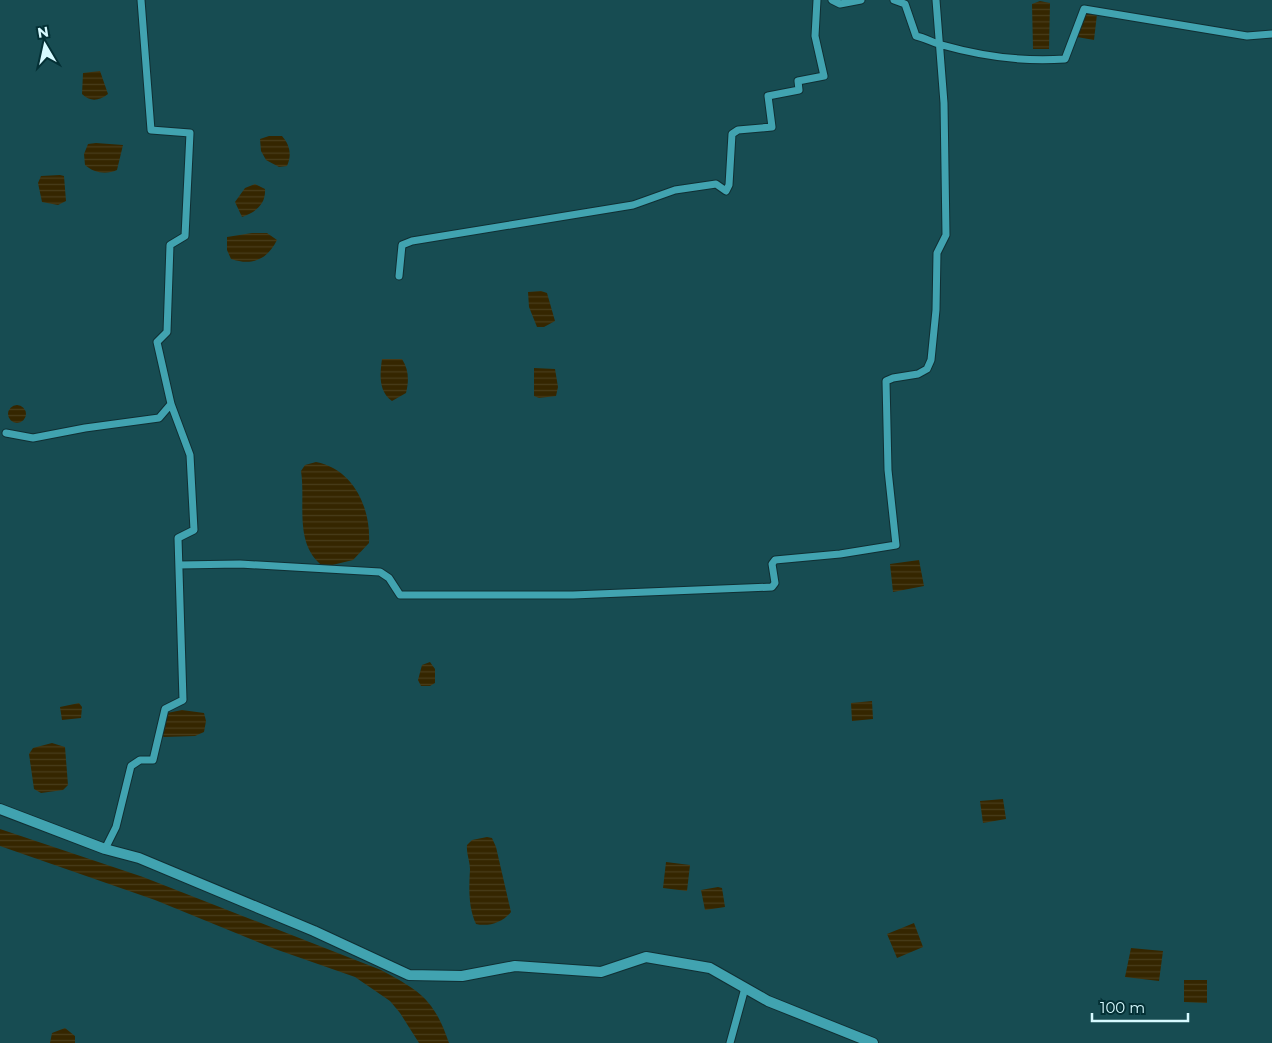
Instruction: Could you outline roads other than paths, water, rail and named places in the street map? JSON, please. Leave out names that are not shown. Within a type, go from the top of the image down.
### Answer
[{"type":"main road","points":[[0,809],[106,849],[139,858],[314,930],[408,975],[462,976],[515,966],[601,972],[646,957],[710,968],[768,1001],[873,1043]]},
{"type":"street","points":[[106,849],[116,827],[131,766],[140,760],[153,760],[165,709],[183,700],[178,538],[194,530],[190,455],[171,404],[157,342],[167,332],[170,245],[185,236],[190,133],[151,130],[141,0]]},
{"type":"street","points":[[399,276],[402,244],[412,241],[633,205],[676,190],[699,185],[716,184],[726,191],[729,185],[732,134],[738,130],[772,127],[768,96],[799,90],[798,81],[824,76],[815,36],[817,0]]},
{"type":"street","points":[[832,0],[840,4],[861,0]]},
{"type":"street","points":[[894,0],[904,4],[916,36],[939,44],[987,55],[1065,60],[1084,9],[1247,36],[1272,34]]},
{"type":"street","points":[[179,566],[240,564],[380,572],[389,578],[400,595],[574,595],[772,587],[775,583],[772,564],[775,560],[840,554],[896,544],[888,470],[886,381],[918,374],[927,369],[931,360],[936,310],[937,253],[946,235],[944,102],[936,0]]},
{"type":"street","points":[[6,433],[33,438],[85,428],[159,418],[171,404]]},
{"type":"street","points":[[730,1043],[745,988]]}]
